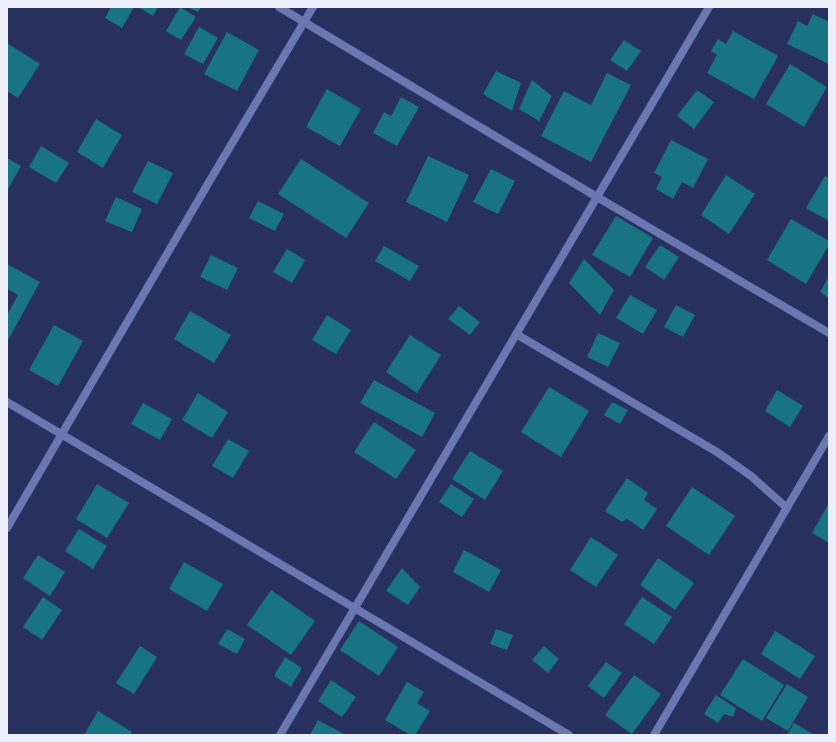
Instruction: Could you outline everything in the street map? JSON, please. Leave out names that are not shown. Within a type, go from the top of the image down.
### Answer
[{"type":"street","points":[[279,7],[597,197],[829,333]]},
{"type":"street","points":[[7,528],[313,7]]},
{"type":"street","points":[[280,735],[709,7]]},
{"type":"street","points":[[516,334],[717,452],[751,476],[787,508]]},
{"type":"street","points":[[7,402],[569,735]]},
{"type":"street","points":[[654,735],[829,436]]},
{"type":"building","points":[[111,7],[134,7],[122,28],[105,18]]},
{"type":"building","points":[[138,7],[158,7],[153,16]]},
{"type":"building","points":[[180,7],[196,17],[181,40],[166,31]]},
{"type":"building","points":[[188,7],[201,7],[198,12]]},
{"type":"building","points":[[813,14],[829,22],[829,64],[787,44],[798,21],[807,26]]},
{"type":"building","points":[[199,27],[218,38],[203,64],[184,54]]},
{"type":"building","points":[[733,31],[778,56],[754,99],[707,73],[717,55],[711,51],[718,39],[726,44]]},
{"type":"building","points":[[227,32],[259,50],[237,91],[204,74]]},
{"type":"building","points":[[624,40],[641,51],[627,71],[610,60]]},
{"type":"building","points":[[7,43],[40,64],[18,98],[7,91]]},
{"type":"building","points":[[790,64],[827,87],[804,127],[766,104]]},
{"type":"building","points":[[496,71],[521,83],[512,111],[483,94]]},
{"type":"building","points":[[607,73],[631,85],[591,162],[541,136],[564,91],[591,105]]},
{"type":"building","points":[[532,80],[552,96],[539,121],[519,109]]},
{"type":"building","points":[[327,89],[361,109],[340,146],[306,127]]},
{"type":"building","points":[[697,90],[714,102],[694,129],[677,116]]},
{"type":"building","points":[[401,97],[419,107],[397,146],[373,133],[384,112],[391,116]]},
{"type":"building","points":[[96,119],[122,135],[103,168],[77,152]]},
{"type":"building","points":[[671,140],[708,159],[693,188],[682,182],[673,199],[656,189],[662,177],[654,173]]},
{"type":"building","points":[[41,146],[69,163],[56,183],[29,167]]},
{"type":"building","points":[[428,156],[469,175],[447,222],[406,202]]},
{"type":"building","points":[[7,158],[21,166],[7,191]]},
{"type":"building","points":[[301,159],[369,203],[346,238],[278,194]]},
{"type":"building","points":[[148,161],[173,173],[157,204],[132,192]]},
{"type":"building","points":[[491,169],[515,181],[498,214],[473,202]]},
{"type":"building","points":[[726,175],[755,194],[729,234],[701,215]]},
{"type":"building","points":[[825,176],[829,178],[829,221],[806,208]]},
{"type":"building","points":[[116,197],[142,209],[132,232],[105,221]]},
{"type":"building","points":[[258,201],[284,214],[275,231],[249,218]]},
{"type":"building","points":[[616,216],[653,238],[630,277],[592,255]]},
{"type":"building","points":[[791,219],[829,241],[829,245],[806,284],[767,260]]},
{"type":"building","points":[[660,245],[679,257],[664,280],[645,267]]},
{"type":"building","points":[[384,246],[419,266],[410,281],[375,261]]},
{"type":"building","points":[[287,249],[305,260],[292,283],[273,272]]},
{"type":"building","points":[[211,255],[238,268],[227,290],[200,277]]},
{"type":"building","points":[[584,259],[614,290],[600,315],[569,283]]},
{"type":"building","points":[[7,264],[40,282],[7,342],[7,315],[18,295],[7,289]]},
{"type":"building","points":[[829,276],[829,298],[820,292]]},
{"type":"building","points":[[630,295],[657,310],[643,334],[616,318]]},
{"type":"building","points":[[676,305],[695,315],[683,337],[664,327]]},
{"type":"building","points":[[459,306],[480,322],[470,335],[448,319]]},
{"type":"building","points":[[190,311],[231,335],[214,363],[174,339]]},
{"type":"building","points":[[327,315],[351,330],[336,354],[312,340]]},
{"type":"building","points":[[54,325],[83,341],[58,386],[29,370]]},
{"type":"building","points":[[598,333],[620,343],[608,367],[587,357]]},
{"type":"building","points":[[410,335],[441,355],[417,393],[386,372]]},
{"type":"building","points":[[374,380],[435,413],[422,437],[360,403]]},
{"type":"building","points":[[549,387],[589,411],[561,457],[521,432]]},
{"type":"building","points":[[777,390],[803,406],[790,427],[765,411]]},
{"type":"building","points":[[198,393],[228,412],[212,438],[182,420]]},
{"type":"building","points":[[612,402],[628,410],[620,424],[604,415]]},
{"type":"building","points":[[143,403],[172,419],[160,440],[131,424]]},
{"type":"building","points":[[374,422],[416,450],[396,479],[354,452]]},
{"type":"building","points":[[228,439],[249,451],[233,478],[212,466]]},
{"type":"building","points":[[470,451],[503,471],[485,500],[452,479]]},
{"type":"building","points":[[627,478],[648,493],[644,500],[657,509],[643,530],[627,519],[622,522],[605,511]]},
{"type":"building","points":[[97,484],[129,503],[107,538],[76,519]]},
{"type":"building","points":[[451,484],[474,499],[462,517],[439,502]]},
{"type":"building","points":[[692,487],[735,516],[709,555],[666,526]]},
{"type":"building","points":[[829,503],[829,543],[812,533]]},
{"type":"building","points":[[79,529],[107,546],[93,569],[65,551]]},
{"type":"building","points":[[591,537],[618,555],[596,587],[570,570]]},
{"type":"building","points":[[464,550],[501,570],[489,592],[453,572]]},
{"type":"building","points":[[38,555],[65,572],[50,596],[23,578]]},
{"type":"building","points":[[658,558],[694,583],[675,610],[640,585]]},
{"type":"building","points":[[184,562],[223,584],[207,611],[169,589]]},
{"type":"building","points":[[402,568],[420,587],[408,605],[386,591]]},
{"type":"building","points":[[271,590],[315,621],[291,655],[247,625]]},
{"type":"building","points":[[43,597],[62,610],[42,640],[23,627]]},
{"type":"building","points":[[642,597],[672,617],[654,644],[624,624]]},
{"type":"building","points":[[359,621],[398,647],[379,676],[340,650]]},
{"type":"building","points":[[227,629],[245,639],[237,654],[218,644]]},
{"type":"building","points":[[496,629],[513,635],[507,650],[490,644]]},
{"type":"building","points":[[775,631],[815,656],[800,679],[761,654]]},
{"type":"building","points":[[140,646],[157,657],[134,694],[116,683]]},
{"type":"building","points":[[544,646],[559,659],[548,673],[532,660]]},
{"type":"building","points":[[285,657],[302,668],[291,687],[274,676]]},
{"type":"building","points":[[743,659],[784,685],[762,721],[720,695]]},
{"type":"building","points":[[606,662],[622,673],[604,698],[588,686]]},
{"type":"building","points":[[634,675],[661,694],[632,734],[605,715]]},
{"type":"building","points":[[331,680],[356,697],[342,717],[318,701]]},
{"type":"building","points":[[407,682],[424,692],[417,703],[430,711],[415,735],[410,735],[385,720]]},
{"type":"building","points":[[787,684],[808,697],[788,731],[766,718]]},
{"type":"building","points":[[716,695],[736,708],[733,717],[724,714],[718,723],[704,714]]},
{"type":"building","points":[[98,711],[132,732],[130,735],[84,735]]},
{"type":"building","points":[[318,720],[346,735],[310,735]]},
{"type":"building","points":[[794,723],[815,735],[787,735]]}]
